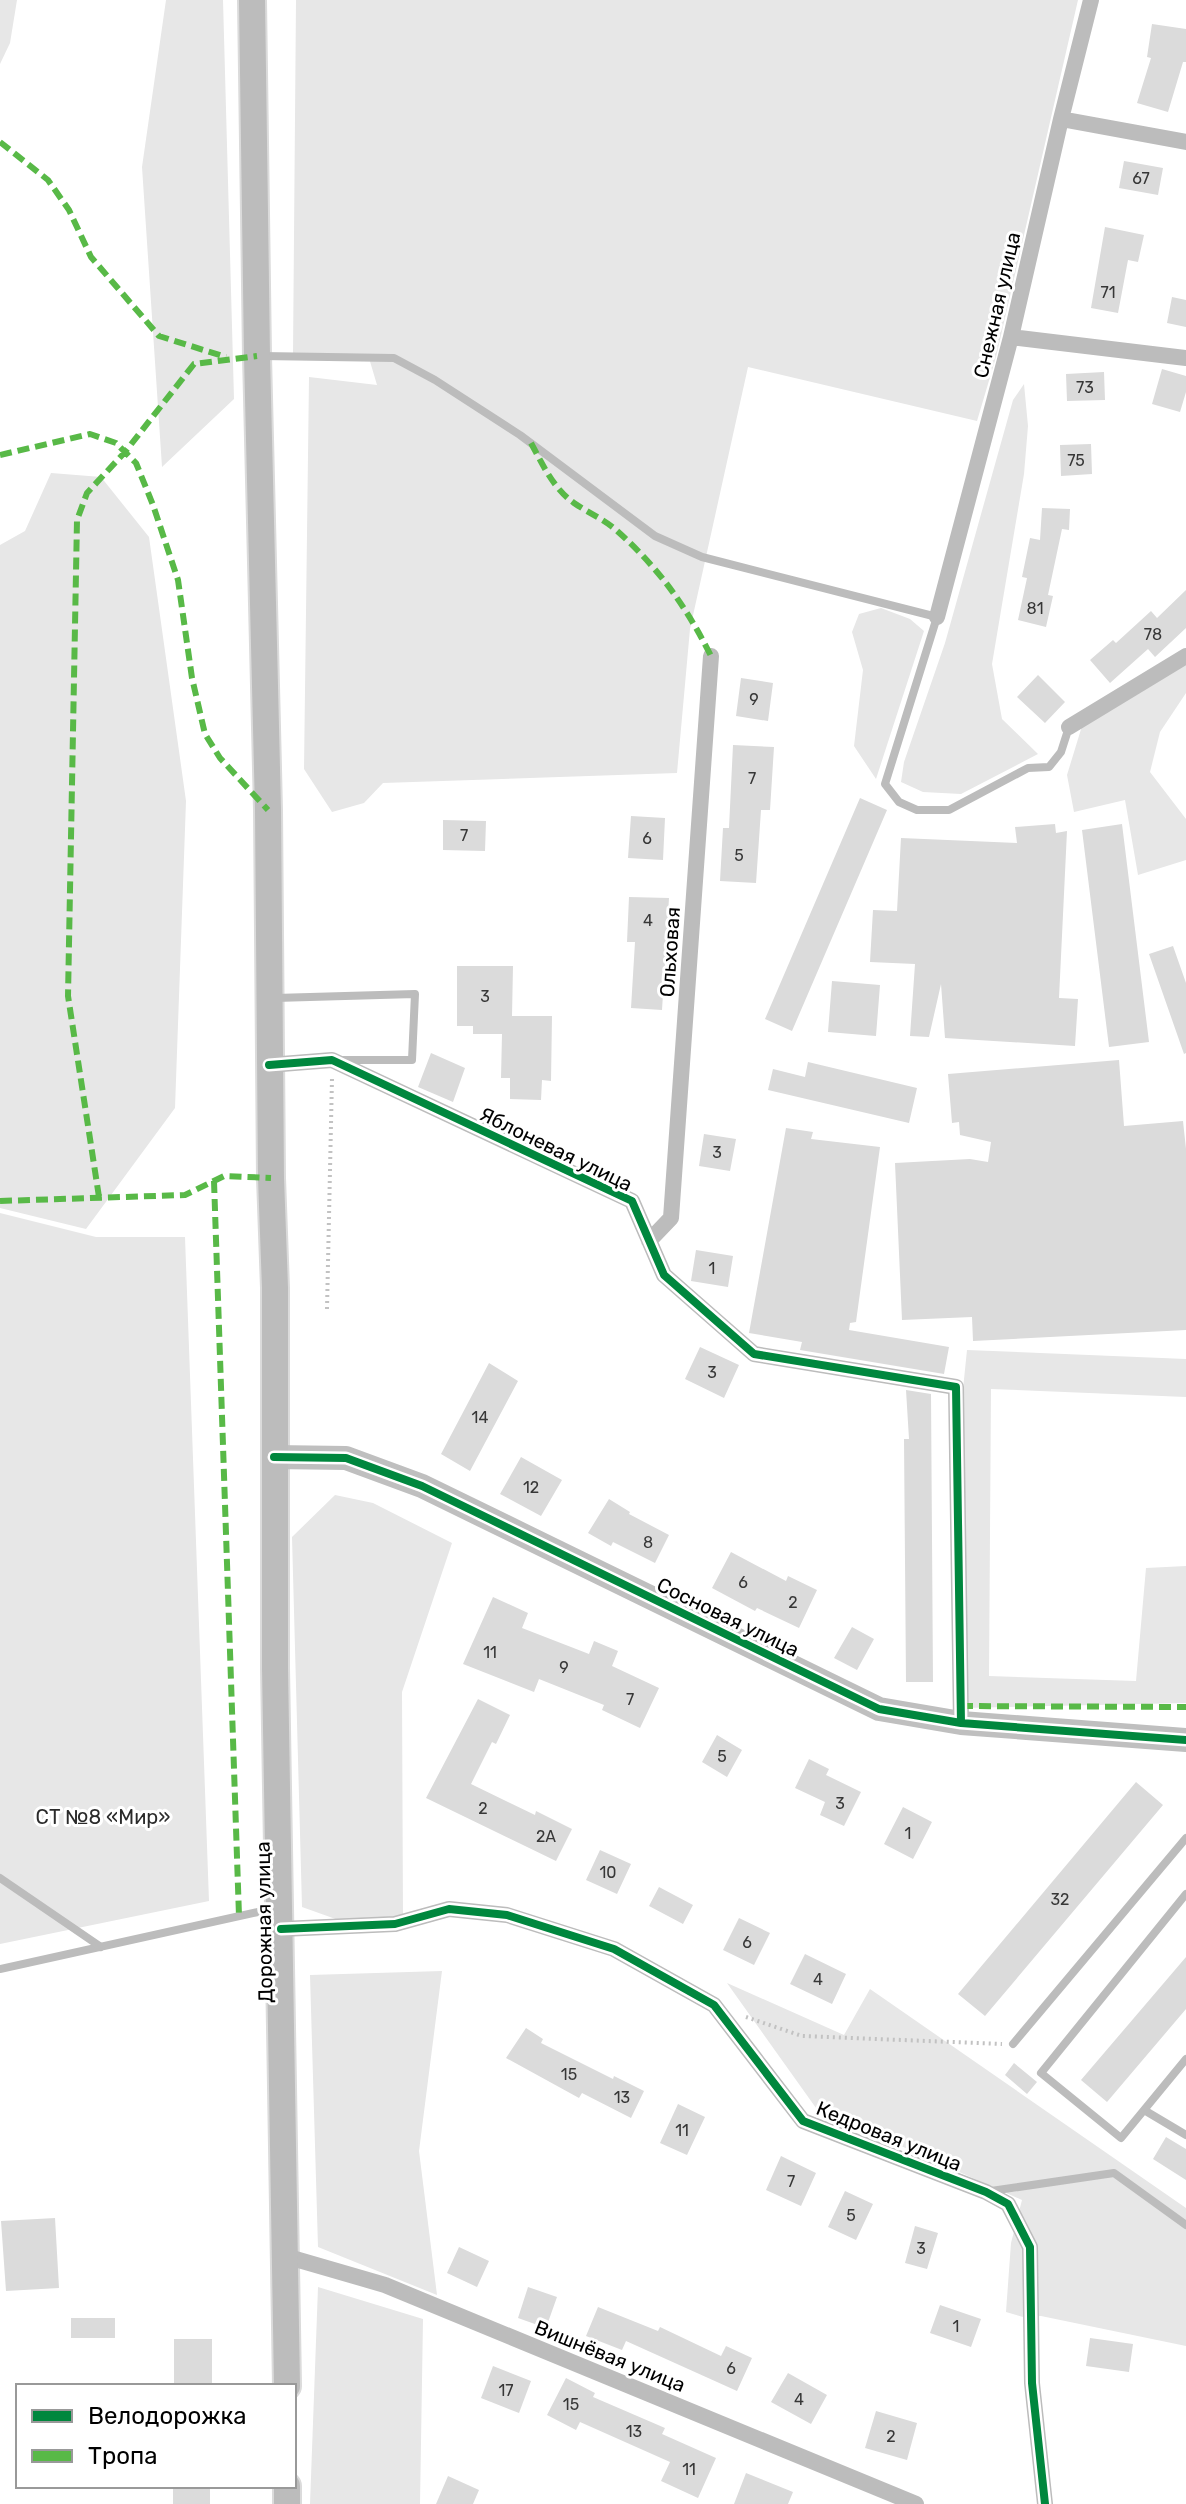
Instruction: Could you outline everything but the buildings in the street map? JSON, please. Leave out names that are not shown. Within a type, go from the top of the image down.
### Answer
[{"type":"main road","name":"Дорожная улица","points":[[252,0],[268,810],[269,1065],[275,1288],[275,1668],[287,2384]]},
{"type":"street","name":"Снежная улица","points":[[937,617],[1011,337],[1091,0]]},
{"type":"street","points":[[1061,119],[1186,142]]},
{"type":"street","points":[[1011,337],[1186,358]]},
{"type":"street","name":"Ольховая","points":[[649,1241],[671,1218],[711,656]]},
{"type":"street","points":[[1069,727],[1186,656]]},
{"type":"street","name":"Яблоневая улица","points":[[269,1065],[332,1060],[632,1201],[664,1275],[754,1354],[956,1387],[961,1723]]},
{"type":"street","name":"Сосновая улица","points":[[274,1457],[346,1458],[422,1486],[879,1709],[961,1723],[1186,1740]]},
{"type":"street","name":"Кедровая улица","points":[[281,1918],[395,1924],[449,1909],[507,1915],[614,1949],[714,2005],[803,2121],[986,2192]]},
{"type":"street","points":[[986,2192],[1008,2204],[1030,2247],[1032,2383],[1045,2504]]},
{"type":"street","name":"Вишнёвая улица","points":[[285,2256],[385,2285],[916,2504]]},
{"type":"lane","points":[[257,356],[394,358],[435,380],[520,435],[655,536],[702,557],[937,617],[885,784],[899,802],[917,810],[949,810],[1028,768],[1049,767],[1061,752],[1069,727]]},
{"type":"lane","points":[[270,998],[415,994],[412,1060],[332,1060]]},
{"type":"lane","points":[[1013,2044],[1186,1838]]},
{"type":"lane","points":[[0,1878],[101,1947]]},
{"type":"lane","points":[[1186,1894],[1041,2073],[1121,2138],[1186,2059]]},
{"type":"lane","points":[[0,1969],[101,1947],[281,1918]]},
{"type":"lane","points":[[1144,2110],[1186,2135]]},
{"type":"lane","points":[[986,2192],[1114,2173],[1186,2225]]},
{"type":"path","points":[[327,1309],[332,1060]]},
{"type":"path","points":[[714,2005],[802,2036],[1013,2044]]},
{"type":"green space","points":[[0,0],[17,0],[10,43],[0,64]]},
{"type":"green space","points":[[166,0],[223,0],[234,399],[162,467],[142,167]]},
{"type":"green space","points":[[296,0],[1078,0],[996,357],[977,421],[748,367],[690,629],[677,773],[383,783],[364,803],[332,812],[304,769],[309,377],[377,385],[369,358],[293,355]]},
{"type":"green space","points":[[1024,384],[1028,426],[1024,474],[992,664],[1002,719],[1038,754],[961,794],[923,792],[901,782],[904,762],[945,643],[1013,400]]},
{"type":"green space","points":[[51,473],[101,477],[149,537],[186,801],[175,1108],[86,1229],[0,1208],[0,545],[25,531]]},
{"type":"green space","points":[[881,608],[910,619],[924,631],[876,779],[854,746],[863,670],[852,632],[859,614]]},
{"type":"green space","points":[[1186,663],[1186,693],[1160,732],[1150,772],[1186,819],[1186,860],[1138,875],[1125,800],[1074,812],[1067,775],[1082,726]]},
{"type":"green space","name":"СТ №8 «Мир»","points":[[0,1213],[96,1237],[185,1237],[209,1901],[0,1944]]},
{"type":"green space","points":[[967,1350],[1186,1359],[1186,1397],[991,1389],[989,1676],[1136,1681],[1146,1568],[1186,1566],[1186,1703],[965,1708],[963,1389]]},
{"type":"green space","points":[[335,1495],[373,1503],[452,1543],[402,1692],[403,1917],[358,1927],[302,1907],[292,1537]]},
{"type":"green space","points":[[442,1971],[419,2151],[437,2295],[318,2247],[310,1975]]},
{"type":"green space","points":[[727,1983],[844,2035],[870,1989],[1186,2208],[1186,2346],[1041,2316],[1023,2317],[1006,2312],[1011,2243],[1022,2200],[816,2108]]},
{"type":"green space","points":[[318,2287],[423,2319],[420,2504],[310,2504]]},
{"type":"marked path","points":[[0,142],[48,180],[69,210],[91,257],[159,336],[226,357]]},
{"type":"marked path","points":[[99,1197],[68,996],[77,520],[87,493],[125,452],[194,364],[257,356]]},
{"type":"marked path","points":[[0,455],[90,434],[116,443],[136,463],[178,580],[192,678],[205,734],[220,758],[268,810]]},
{"type":"marked path","points":[[531,443],[560,490],[574,503],[615,529],[658,573],[692,620],[711,656]]},
{"type":"marked path","points":[[0,1201],[185,1195],[224,1176],[271,1178]]},
{"type":"marked path","points":[[214,1181],[239,1916]]},
{"type":"marked path","points":[[961,1706],[1186,1707]]},
{"type":"cycle path","points":[[269,1065],[332,1060],[632,1201],[664,1275],[754,1354],[956,1387],[961,1723]]},
{"type":"cycle path","points":[[274,1457],[346,1458],[422,1486],[879,1709],[961,1723],[1186,1740]]},
{"type":"cycle path","points":[[281,1929],[395,1924],[449,1909],[507,1915],[614,1949],[714,2005],[803,2121],[986,2192],[1008,2204],[1030,2247],[1032,2383],[1045,2504]]}]
